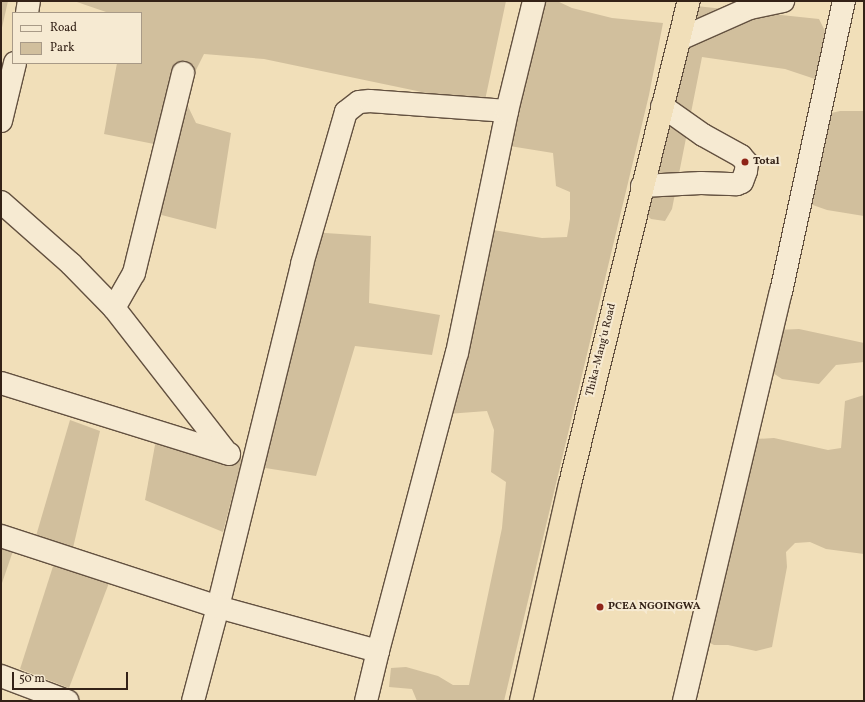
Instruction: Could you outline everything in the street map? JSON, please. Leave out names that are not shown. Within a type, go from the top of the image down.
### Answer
[{"type":"highway","name":"Thika-Mang'u Road","points":[[521,701],[642,186],[689,1]]},
{"type":"street","points":[[27,12],[29,1]]},
{"type":"street","points":[[366,701],[457,353],[507,111],[534,1]]},
{"type":"street","points":[[727,1],[750,8]]},
{"type":"street","points":[[680,39],[750,8],[783,1]]},
{"type":"street","points":[[684,701],[779,299],[844,1]]},
{"type":"street","points":[[1,121],[15,64]]},
{"type":"street","points":[[114,308],[134,273],[183,73]]},
{"type":"street","points":[[193,701],[254,462],[302,264],[346,112],[359,102],[370,100],[507,111]]},
{"type":"street","points":[[642,186],[701,183],[738,184],[742,182],[746,171],[747,163],[741,156],[703,135],[662,106]]},
{"type":"street","points":[[1,202],[71,264],[114,308],[228,453]]},
{"type":"street","points":[[1,383],[254,462]]},
{"type":"street","points":[[1,536],[218,606],[378,651]]},
{"type":"street","points":[[1,676],[67,701]]},
{"type":"green space","points":[[1,1],[8,1],[1,32]]},
{"type":"green space","points":[[74,1],[506,1],[484,105],[264,59],[204,54],[183,96],[196,123],[231,133],[216,229],[146,211],[164,146],[104,134],[117,64],[142,64],[142,12],[106,12]]},
{"type":"green space","points":[[542,1],[557,1],[572,8],[612,18],[663,23],[649,95],[504,701],[417,701],[412,689],[389,687],[391,668],[406,667],[438,676],[453,685],[469,685],[502,528],[506,482],[491,472],[494,430],[487,411],[447,414],[493,230],[542,238],[567,237],[570,219],[570,192],[556,186],[553,153],[504,145]]},
{"type":"green space","points":[[696,6],[819,19],[828,37],[815,79],[785,69],[702,57],[672,209],[665,221],[651,219],[642,211]]},
{"type":"green space","points":[[840,111],[864,111],[864,216],[827,210],[810,204],[827,114]]},
{"type":"green space","points":[[310,232],[371,236],[369,303],[440,315],[432,355],[355,346],[316,476],[259,467]]},
{"type":"green space","points":[[799,329],[864,343],[864,362],[836,365],[819,384],[782,379],[773,373],[771,367],[777,330]]},
{"type":"green space","points":[[864,395],[864,554],[826,549],[810,542],[795,543],[786,552],[787,567],[772,647],[756,651],[728,645],[714,645],[704,640],[756,439],[774,438],[828,450],[841,448],[845,401]]},
{"type":"green space","points":[[70,420],[100,431],[73,548],[36,536]]},
{"type":"green space","points":[[157,434],[242,459],[223,532],[145,500]]},
{"type":"green space","points":[[1,540],[15,545],[1,586]]},
{"type":"green space","points":[[56,557],[112,575],[69,688],[20,669]]},
{"type":"place","name":"Total","points":[[745,162]]},
{"type":"place","name":"PCEA NGOINGWA","points":[[600,607]]}]
